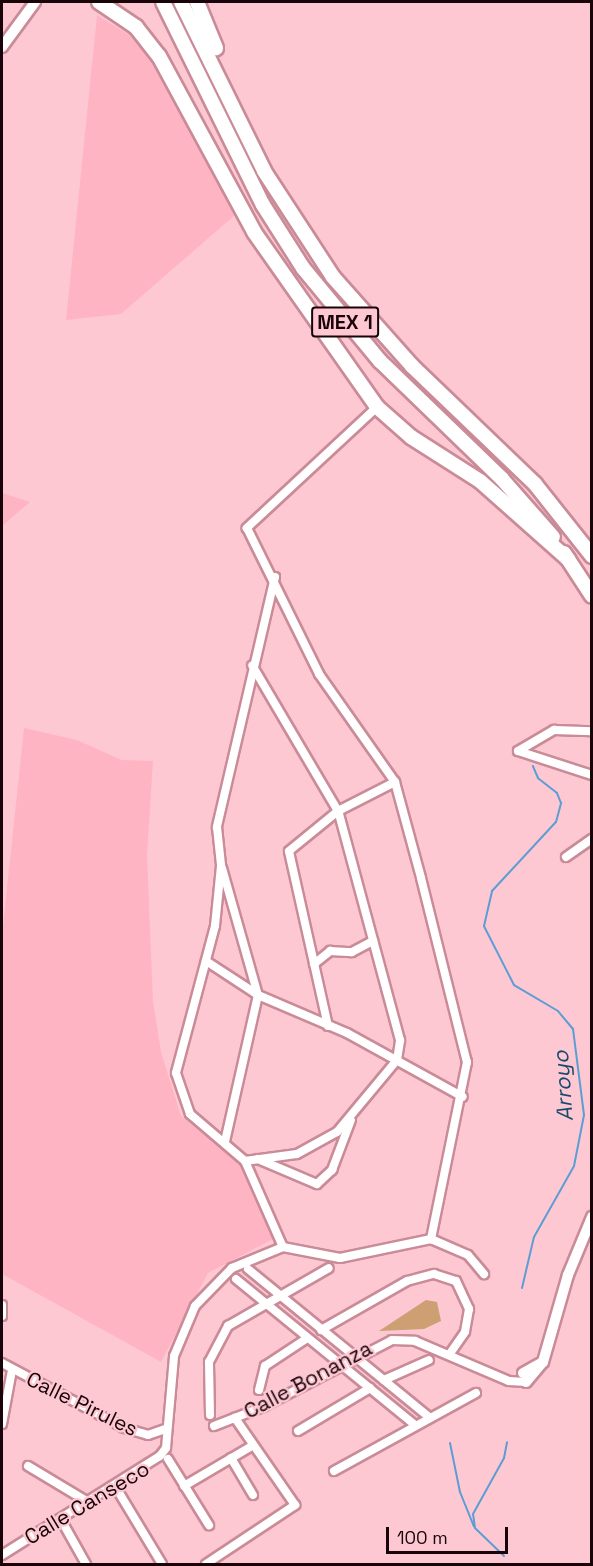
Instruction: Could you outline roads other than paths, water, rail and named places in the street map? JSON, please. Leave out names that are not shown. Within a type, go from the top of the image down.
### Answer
[{"type":"highway","points":[[99,2],[136,27],[159,56],[254,232],[377,407],[411,437],[480,481],[568,559]]},
{"type":"highway","name":"MEX 1","points":[[163,2],[263,205],[303,268],[360,339],[502,479],[568,559],[591,596]]},
{"type":"highway","name":"MEX 1","points":[[181,2],[220,74],[264,171],[343,290],[412,366],[535,484],[591,556]]},
{"type":"highway","points":[[197,2],[220,74]]},
{"type":"street","points":[[2,47],[35,2]]},
{"type":"street","points":[[377,407],[250,522],[253,550],[275,577],[319,674],[395,782],[467,1062],[463,1097],[431,1239]]},
{"type":"street","points":[[275,577],[252,664],[217,827],[221,866],[219,903],[176,1073],[190,1114],[225,1141],[245,1161],[283,1246],[340,1258],[431,1239],[468,1255],[484,1274]]},
{"type":"street","points":[[245,1161],[311,1150],[353,1116],[397,1060],[400,1040],[338,811],[252,664]]},
{"type":"street","points":[[591,731],[554,730],[518,751],[591,775]]},
{"type":"street","points":[[328,1026],[289,851],[338,811],[395,782]]},
{"type":"street","points":[[566,857],[591,839]]},
{"type":"street","points":[[221,866],[258,994],[225,1141]]},
{"type":"street","points":[[314,964],[330,951],[352,952],[374,941]]},
{"type":"street","points":[[206,961],[258,994],[397,1060],[463,1097]]},
{"type":"street","points":[[257,1159],[310,1183],[327,1180],[353,1116]]},
{"type":"street","name":"Calle Bonanza","points":[[214,1426],[235,1418],[381,1342],[403,1339],[504,1378],[524,1377],[543,1362],[568,1275],[591,1217]]},
{"type":"street","name":"Calle Canseco","points":[[2,1555],[153,1464],[166,1448],[165,1429],[174,1356],[195,1306],[232,1268],[283,1246]]},
{"type":"street","points":[[210,1415],[207,1380],[216,1342],[240,1314],[279,1296],[329,1268]]},
{"type":"street","points":[[248,1269],[384,1380],[426,1418]]},
{"type":"street","points":[[321,1330],[407,1281],[434,1274],[456,1281],[470,1310],[465,1332],[449,1355]]},
{"type":"street","points":[[236,1279],[261,1304],[340,1365],[367,1390],[415,1425]]},
{"type":"street","points":[[2,1305],[2,1316]]},
{"type":"street","points":[[259,1390],[266,1366],[306,1339]]},
{"type":"street","points":[[384,1380],[429,1360]]},
{"type":"street","name":"Calle Pirules","points":[[2,1363],[136,1432],[165,1429]]},
{"type":"street","points":[[2,1424],[12,1370]]},
{"type":"street","points":[[298,1431],[367,1390]]},
{"type":"street","points":[[334,1471],[426,1418],[476,1393]]},
{"type":"street","points":[[206,1564],[292,1510],[295,1502],[252,1446],[235,1418]]},
{"type":"street","points":[[184,1485],[252,1446]]},
{"type":"street","points":[[231,1458],[253,1495]]},
{"type":"street","points":[[168,1459],[209,1525]]},
{"type":"street","points":[[28,1466],[88,1502]]},
{"type":"street","points":[[118,1491],[162,1564]]},
{"type":"street","points":[[63,1526],[86,1564]]},
{"type":"waterway","name":"Arroyo","points":[[522,1288],[534,1237],[574,1166],[584,1115],[573,1029],[558,1011],[514,985],[484,926],[492,891],[556,822],[561,803],[557,793],[538,778],[533,766]]},
{"type":"waterway","name":"Arroyo","points":[[504,1556],[475,1528],[473,1514],[504,1458],[507,1442]]},
{"type":"waterway","points":[[450,1443],[460,1492],[474,1526]]}]
